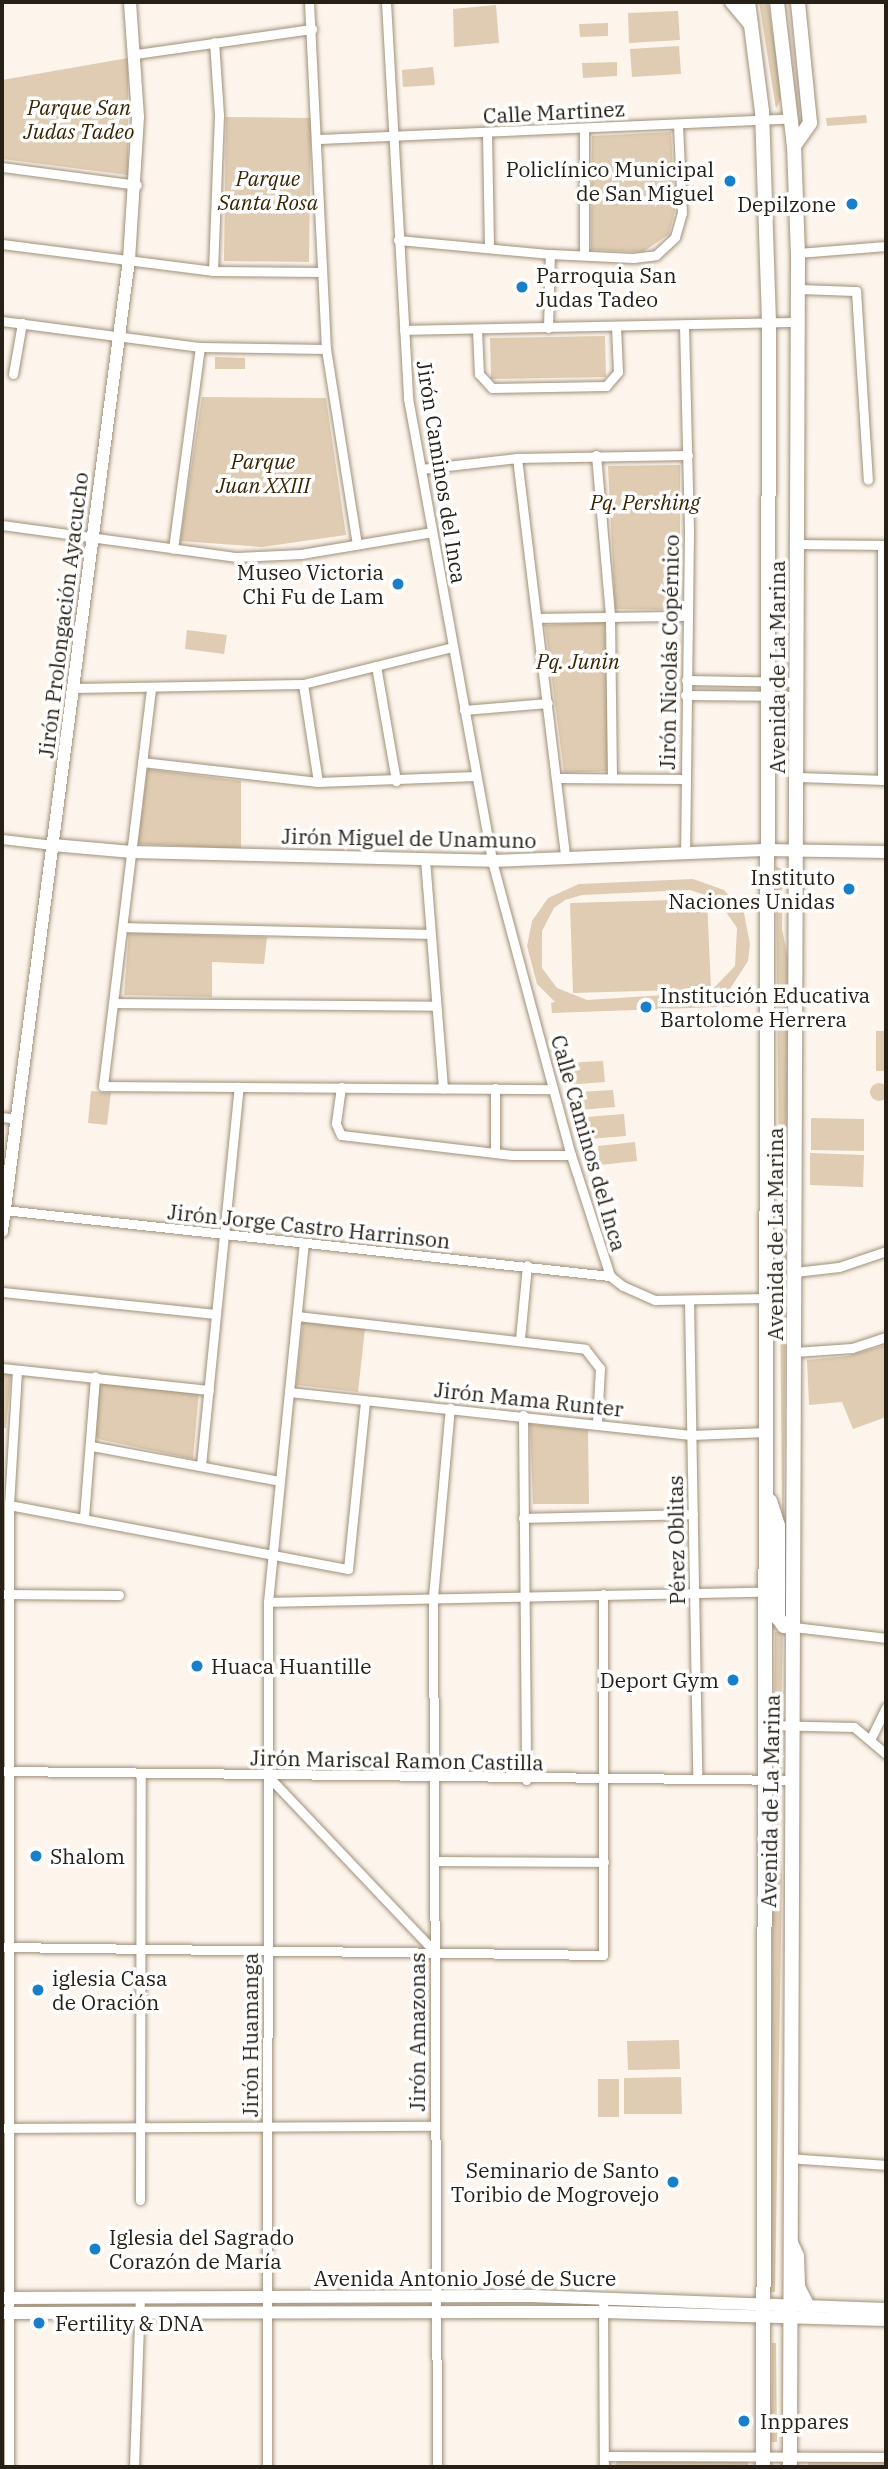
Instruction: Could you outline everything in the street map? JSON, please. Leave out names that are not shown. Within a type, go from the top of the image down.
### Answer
[{"type":"main road","points":[[732,2],[751,25]]},
{"type":"main road","name":"Avenida de La Marina","points":[[748,2],[763,120],[769,324],[768,689],[764,850],[767,1298],[763,1780],[763,2462]]},
{"type":"main road","name":"Avenida de La Marina","points":[[777,2],[794,146],[798,253],[799,777],[788,2158],[790,2463]]},
{"type":"main road","points":[[794,146],[810,123],[798,2]]},
{"type":"main road","points":[[766,1490],[778,1527],[778,1618],[784,1626],[794,1627]]},
{"type":"main road","points":[[788,2236],[797,2256],[798,2287],[807,2305]]},
{"type":"street","name":"Jirón Prolongación Ayacucho","points":[[2,1231],[120,334],[137,185],[136,54],[130,2]]},
{"type":"street","points":[[309,2],[318,139],[326,349],[356,545]]},
{"type":"street","name":"Jirón Caminos del Inca","points":[[386,2],[408,398],[492,861]]},
{"type":"street","points":[[136,54],[312,29]]},
{"type":"street","points":[[213,271],[219,115],[214,42]]},
{"type":"street","name":"Calle Martinez","points":[[318,139],[791,118]]},
{"type":"street","points":[[398,240],[550,254],[645,258],[668,247],[675,237],[682,213],[678,124]]},
{"type":"street","points":[[584,128],[584,255]]},
{"type":"street","points":[[487,133],[489,247]]},
{"type":"street","points":[[2,167],[137,185]]},
{"type":"street","points":[[2,244],[213,271],[321,272]]},
{"type":"street","points":[[798,253],[886,246]]},
{"type":"street","points":[[548,328],[550,254]]},
{"type":"street","points":[[798,289],[852,289],[868,480]]},
{"type":"street","points":[[2,321],[120,334],[200,347],[326,349]]},
{"type":"street","points":[[404,330],[798,322]]},
{"type":"street","points":[[13,374],[22,323]]},
{"type":"street","name":"Jirón Nicolás Copérnico","points":[[684,325],[688,455],[685,853]]},
{"type":"street","points":[[477,329],[479,374],[492,388],[606,386],[618,372],[616,326]]},
{"type":"street","points":[[173,549],[200,347]]},
{"type":"street","points":[[596,455],[610,616],[612,778]]},
{"type":"street","points":[[421,469],[517,458],[688,455]]},
{"type":"street","points":[[517,458],[565,858]]},
{"type":"street","points":[[2,525],[237,557],[356,545],[432,531]]},
{"type":"street","points":[[798,544],[884,545],[884,780],[799,777]]},
{"type":"street","points":[[537,618],[687,616]]},
{"type":"street","points":[[74,688],[151,689],[303,684],[453,647]]},
{"type":"street","points":[[376,666],[396,781]]},
{"type":"street","points":[[686,680],[768,689],[798,689]]},
{"type":"street","points":[[303,684],[318,782]]},
{"type":"street","points":[[151,689],[114,1003],[102,1082],[107,1088],[553,1088]]},
{"type":"street","points":[[685,695],[798,689]]},
{"type":"street","points":[[464,710],[548,703]]},
{"type":"street","points":[[142,762],[318,782],[476,776]]},
{"type":"street","points":[[556,778],[685,779]]},
{"type":"street","points":[[2,839],[53,845]]},
{"type":"street","name":"Jirón Miguel de Unamuno","points":[[53,845],[132,852],[492,861],[764,850],[886,852]]},
{"type":"street","points":[[425,859],[443,1088]]},
{"type":"street","name":"Calle Caminos del Inca","points":[[492,861],[571,1155],[610,1276],[639,1295],[689,1300],[767,1298]]},
{"type":"street","points":[[123,927],[429,933]]},
{"type":"street","points":[[114,1003],[435,1006]]},
{"type":"street","points":[[201,1465],[239,1087]]},
{"type":"street","points":[[341,1087],[337,1124],[341,1135],[495,1153],[571,1155]]},
{"type":"street","points":[[495,1088],[495,1153]]},
{"type":"street","points":[[2,1117],[16,1119]]},
{"type":"street","name":"Jirón Jorge Castro Harrinson","points":[[4,1210],[610,1276]]},
{"type":"street","name":"Jirón Huamanga","points":[[267,2467],[268,1602],[304,1244]]},
{"type":"street","points":[[795,1272],[839,1267],[886,1251]]},
{"type":"street","points":[[520,1339],[527,1265]]},
{"type":"street","points":[[2,1292],[216,1314]]},
{"type":"street","name":"Pérez Oblitas","points":[[689,1300],[697,1779]]},
{"type":"street","points":[[297,1316],[570,1345],[594,1356],[601,1381],[597,1422]]},
{"type":"street","points":[[795,1352],[844,1349],[886,1337]]},
{"type":"street","points":[[2,1368],[95,1376],[208,1391]]},
{"type":"street","points":[[9,2467],[4,2128],[6,1594],[9,1505],[7,1434],[17,1370]]},
{"type":"street","points":[[84,1517],[95,1376]]},
{"type":"street","name":"Jirón Mama Runter","points":[[289,1392],[597,1422],[691,1434],[766,1432]]},
{"type":"street","points":[[9,1505],[84,1517],[272,1557],[348,1569],[365,1401]]},
{"type":"street","name":"Jirón Amazonas","points":[[437,2467],[433,1597],[450,1408]]},
{"type":"street","points":[[523,1416],[523,1518],[527,1595],[526,1780]]},
{"type":"street","points":[[91,1447],[279,1481]]},
{"type":"street","points":[[523,1518],[693,1514]]},
{"type":"street","points":[[268,1602],[766,1592]]},
{"type":"street","points":[[6,1594],[119,1595]]},
{"type":"street","points":[[5,1947],[603,1955],[606,1779],[603,1594]]},
{"type":"street","points":[[794,1627],[886,1638]]},
{"type":"street","points":[[870,1738],[886,1707]]},
{"type":"street","points":[[764,1724],[844,1726],[870,1738],[886,1754]]},
{"type":"street","name":"Jirón Mariscal Ramon Castilla","points":[[5,1770],[141,1775],[434,1779],[791,1780]]},
{"type":"street","points":[[140,2200],[138,1949],[141,1775]]},
{"type":"street","points":[[267,1775],[435,1952]]},
{"type":"street","points":[[435,1861],[604,1862]]},
{"type":"street","points":[[4,2128],[435,2126]]},
{"type":"street","points":[[788,2158],[886,2165]]},
{"type":"street","name":"Avenida Antonio José de Sucre","points":[[5,2298],[603,2298],[762,2302],[788,2316],[886,2320]]},
{"type":"street","points":[[135,2467],[140,2298]]},
{"type":"street","points":[[603,2298],[604,2467]]},
{"type":"street","name":"Avenida Antonio José de Sucre","points":[[5,2313],[603,2312],[762,2302]]},
{"type":"street","name":"Avenida Antonio José de Sucre","points":[[788,2316],[807,2305],[886,2309]]},
{"type":"street","points":[[604,2456],[790,2463],[886,2457]]},
{"type":"green space","points":[[759,2],[768,2],[782,96],[776,109]]},
{"type":"green space","points":[[496,5],[499,43],[454,47],[453,9]]},
{"type":"green space","points":[[678,11],[680,40],[629,43],[628,13]]},
{"type":"green space","points":[[608,23],[608,36],[580,37],[579,24]]},
{"type":"green space","points":[[679,46],[681,74],[632,77],[630,49]]},
{"type":"green space","name":"Parque San Judas Tadeo","points":[[128,58],[128,175],[2,159],[2,80]]},
{"type":"green space","points":[[617,62],[617,76],[583,78],[582,63]]},
{"type":"green space","points":[[433,67],[435,85],[403,87],[402,70]]},
{"type":"green space","points":[[866,115],[867,123],[827,126],[826,118]]},
{"type":"green space","name":"Parque Santa Rosa","points":[[226,117],[311,118],[309,262],[224,261]]},
{"type":"green space","points":[[671,132],[675,211],[669,234],[643,252],[591,250],[592,136]]},
{"type":"green space","points":[[605,336],[606,377],[491,379],[490,338]]},
{"type":"green space","points":[[215,357],[245,358],[245,369],[215,369]]},
{"type":"green space","name":"Parque Juan XXIII","points":[[202,397],[326,398],[346,535],[262,547],[180,541]]},
{"type":"green space","name":"Pq. Pershing","points":[[680,465],[680,610],[615,609],[608,466]]},
{"type":"green space","name":"Pq. Junin","points":[[605,622],[608,771],[564,773],[545,625]]},
{"type":"green space","points":[[187,630],[227,635],[224,654],[185,649]]},
{"type":"green space","points":[[147,769],[241,781],[241,849],[138,844]]},
{"type":"green space","points":[[776,867],[783,869],[782,929],[788,958],[783,1615]]},
{"type":"green space","points":[[693,879],[724,890],[744,913],[750,944],[748,961],[726,995],[743,995],[744,1006],[552,1013],[551,1003],[555,1002],[537,984],[527,946],[532,921],[548,898],[579,884]],"holes":[[[690,890],[717,899],[737,928],[735,966],[710,992],[587,1000],[557,988],[542,968],[542,931],[554,908],[565,900],[582,895]]]},
{"type":"green space","points":[[707,899],[711,989],[573,993],[570,903]]},
{"type":"green space","points":[[129,933],[267,937],[264,964],[212,962],[212,997],[124,995]]},
{"type":"green space","points":[[876,1031],[886,1031],[886,1071],[876,1071]]},
{"type":"green space","points":[[603,1061],[605,1082],[566,1085],[565,1063]]},
{"type":"green space","points":[[879,1083],[885,1086],[888,1092],[885,1098],[879,1101],[873,1098],[870,1092],[873,1086]]},
{"type":"green space","points":[[613,1090],[615,1107],[579,1110],[578,1092]]},
{"type":"green space","points":[[91,1091],[111,1093],[107,1125],[88,1123]]},
{"type":"green space","points":[[624,1114],[626,1136],[589,1139],[587,1117]]},
{"type":"green space","points":[[811,1118],[864,1119],[864,1151],[811,1150]]},
{"type":"green space","points":[[635,1142],[637,1161],[600,1165],[598,1146]]},
{"type":"green space","points":[[810,1153],[864,1155],[863,1187],[810,1185]]},
{"type":"green space","points":[[303,1322],[365,1329],[358,1392],[296,1385]]},
{"type":"green space","points":[[886,1345],[886,1417],[853,1429],[842,1402],[809,1405],[807,1360],[847,1356]]},
{"type":"green space","points":[[2,1373],[11,1374],[6,1428],[2,1428]]},
{"type":"green space","points":[[104,1383],[199,1391],[193,1459],[98,1439],[94,1434],[99,1386]]},
{"type":"green space","points":[[530,1424],[588,1430],[589,1504],[533,1504]]},
{"type":"green space","points":[[783,1631],[781,1716],[774,1716],[775,1632]]},
{"type":"green space","points":[[776,1732],[782,1733],[782,1774],[774,1774]]},
{"type":"green space","points":[[773,1793],[777,1793],[782,1877],[775,2292],[770,2292]]},
{"type":"green space","points":[[679,2040],[680,2069],[628,2070],[627,2041]]},
{"type":"green space","points":[[681,2077],[682,2114],[624,2114],[624,2078]]},
{"type":"green space","points":[[598,2079],[619,2079],[619,2117],[598,2117]]},
{"type":"green space","points":[[772,2343],[776,2343],[777,2442],[771,2442]]},
{"type":"green space","points":[[618,2460],[748,2460],[748,2467],[614,2467]]},
{"type":"green space","points":[[808,2460],[886,2461],[886,2467],[808,2467]]},
{"type":"place","name":"Policlínico Municipal de San Miguel","points":[[730,181]]},
{"type":"place","name":"Depilzone","points":[[852,204]]},
{"type":"place","name":"Parroquia San Judas Tadeo","points":[[522,287]]},
{"type":"place","name":"Museo Victoria Chi Fu de Lam","points":[[398,584]]},
{"type":"place","name":"Instituto Naciones Unidas","points":[[849,889]]},
{"type":"place","name":"Institución Educativa Bartolome Herrera","points":[[646,1007]]},
{"type":"place","name":"Huaca Huantille","points":[[197,1666]]},
{"type":"place","name":"Deport Gym","points":[[733,1680]]},
{"type":"place","name":"Shalom","points":[[36,1856]]},
{"type":"place","name":"iglesia Casa de Oración","points":[[38,1990]]},
{"type":"place","name":"Seminario de Santo Toribio de Mogrovejo","points":[[673,2182]]},
{"type":"place","name":"Iglesia del Sagrado Corazón de María","points":[[95,2249]]},
{"type":"place","name":"Fertility & DNA","points":[[39,2323]]},
{"type":"place","name":"Inppares","points":[[744,2421]]}]
